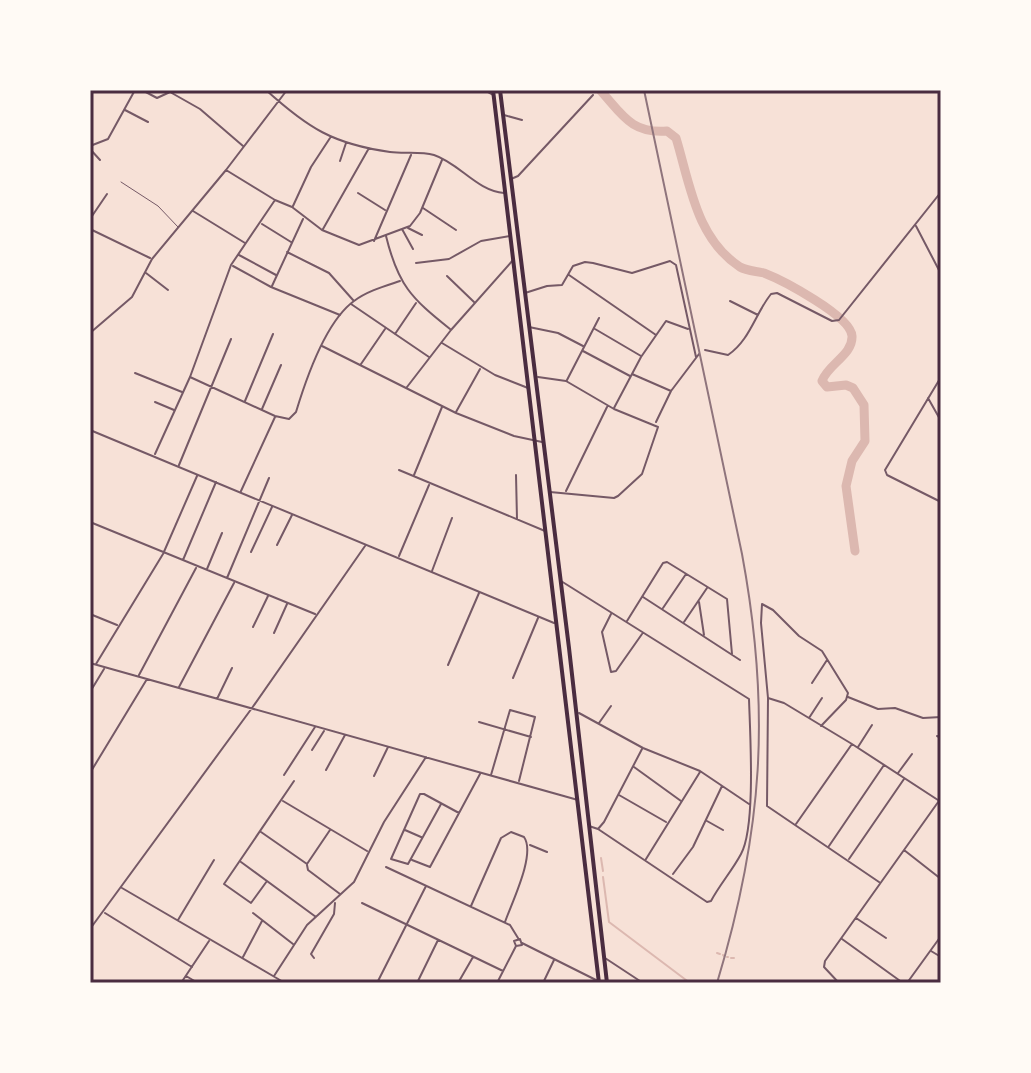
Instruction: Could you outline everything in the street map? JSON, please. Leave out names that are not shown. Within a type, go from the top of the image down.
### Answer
[{"type":"highway","points":[[500,90],[607,983]]},
{"type":"highway","points":[[493,93],[599,982]]},
{"type":"highway","points":[[499,139],[506,138]]},
{"type":"highway","points":[[587,875],[595,874]]},
{"type":"street","points":[[100,160],[90,147],[108,139],[135,90]]},
{"type":"street","points":[[142,90],[157,98],[170,91],[200,109],[243,146]]},
{"type":"street","points":[[266,90],[302,122],[330,138],[369,148],[433,155],[489,189],[505,193]]},
{"type":"street","points":[[90,333],[131,298],[152,259],[287,90]]},
{"type":"street","points":[[484,90],[493,93]]},
{"type":"street","points":[[511,179],[533,161],[593,95]]},
{"type":"street","points":[[124,109],[148,122]]},
{"type":"street","points":[[503,115],[522,120]]},
{"type":"street","points":[[292,207],[311,167],[330,138]]},
{"type":"street","points":[[340,161],[346,142]]},
{"type":"street","points":[[322,230],[369,148]]},
{"type":"street","points":[[374,241],[412,154]]},
{"type":"street","points":[[226,170],[292,207],[322,230],[353,244],[374,241],[407,227],[417,219],[442,160]]},
{"type":"street","points":[[705,350],[723,355],[731,353],[745,338],[769,295],[775,293],[832,321],[845,316],[860,291],[941,192]]},
{"type":"street","points":[[358,193],[386,210]]},
{"type":"street","points":[[90,219],[107,194]]},
{"type":"street","points":[[155,456],[190,377],[231,265],[275,200]]},
{"type":"street","points":[[422,208],[456,230]]},
{"type":"street","points":[[192,210],[246,244]]},
{"type":"street","points":[[271,287],[304,218]]},
{"type":"street","points":[[915,223],[941,274]]},
{"type":"street","points":[[261,224],[292,242]]},
{"type":"street","points":[[407,227],[422,235]]},
{"type":"street","points":[[90,229],[152,259]]},
{"type":"street","points":[[402,229],[413,249]]},
{"type":"street","points":[[386,236],[400,281],[417,302],[451,330]]},
{"type":"street","points":[[416,263],[449,259],[481,241],[511,236]]},
{"type":"street","points":[[287,252],[321,268],[337,281],[352,302],[429,357]]},
{"type":"street","points":[[238,255],[276,275]]},
{"type":"street","points":[[407,388],[441,342],[513,259]]},
{"type":"street","points":[[525,293],[562,285],[573,266],[585,262],[632,273],[670,261],[676,265],[696,357]]},
{"type":"street","points":[[231,265],[271,287],[341,316]]},
{"type":"street","points":[[145,273],[168,290]]},
{"type":"street","points":[[568,274],[656,335]]},
{"type":"street","points":[[447,276],[475,303]]},
{"type":"street","points":[[190,377],[275,416],[289,419],[296,412],[321,345],[352,302],[400,281]]},
{"type":"street","points":[[730,301],[759,316]]},
{"type":"street","points":[[395,334],[417,302]]},
{"type":"street","points":[[566,381],[599,318]]},
{"type":"street","points":[[614,409],[641,357],[666,321],[690,330]]},
{"type":"street","points":[[529,327],[558,333],[631,375],[671,391]]},
{"type":"street","points":[[361,365],[386,328]]},
{"type":"street","points":[[594,328],[641,357]]},
{"type":"street","points":[[244,402],[273,334]]},
{"type":"street","points":[[179,466],[231,339]]},
{"type":"street","points":[[441,342],[481,367],[529,388]]},
{"type":"street","points":[[321,345],[442,407],[536,442],[544,442]]},
{"type":"street","points":[[550,492],[614,498],[642,474],[656,438],[656,424],[671,391],[699,354]]},
{"type":"street","points":[[261,410],[281,365]]},
{"type":"street","points":[[456,413],[481,367]]},
{"type":"street","points":[[135,373],[183,392]]},
{"type":"street","points":[[536,377],[566,381],[607,406],[656,424]]},
{"type":"street","points":[[941,377],[885,470],[887,475],[941,502]]},
{"type":"street","points":[[927,397],[941,421]]},
{"type":"street","points":[[155,402],[175,411]]},
{"type":"street","points":[[566,492],[607,406]]},
{"type":"street","points":[[413,476],[442,407]]},
{"type":"street","points":[[241,492],[275,416]]},
{"type":"street","points":[[90,430],[557,624]]},
{"type":"street","points":[[399,470],[545,532]]},
{"type":"street","points":[[96,665],[163,554],[198,474]]},
{"type":"street","points":[[516,475],[517,520]]},
{"type":"street","points":[[226,579],[269,478]]},
{"type":"street","points":[[183,561],[216,482]]},
{"type":"street","points":[[398,557],[430,483]]},
{"type":"street","points":[[251,552],[272,506]]},
{"type":"street","points":[[277,545],[293,514]]},
{"type":"street","points":[[431,572],[452,518]]},
{"type":"street","points":[[90,522],[317,615]]},
{"type":"street","points":[[207,571],[222,533]]},
{"type":"street","points":[[91,927],[252,708],[366,545]]},
{"type":"street","points":[[626,621],[664,562],[727,599],[732,654]]},
{"type":"street","points":[[139,677],[197,566]]},
{"type":"street","points":[[663,609],[686,574]]},
{"type":"street","points":[[561,581],[749,699],[750,804],[742,854],[711,901],[707,902],[671,875],[589,826]]},
{"type":"street","points":[[179,688],[234,583]]},
{"type":"street","points":[[684,622],[707,587]]},
{"type":"street","points":[[448,665],[479,592]]},
{"type":"street","points":[[253,627],[268,595]]},
{"type":"street","points":[[642,596],[740,660]]},
{"type":"street","points":[[698,601],[705,636]]},
{"type":"street","points":[[274,633],[287,603]]},
{"type":"street","points":[[821,726],[848,693],[827,659],[773,610],[762,604],[768,698],[767,806],[879,882]]},
{"type":"street","points":[[612,613],[602,632],[611,672],[616,671],[643,633]]},
{"type":"street","points":[[90,614],[118,625]]},
{"type":"street","points":[[513,678],[539,617]]},
{"type":"street","points":[[812,683],[827,659]]},
{"type":"street","points":[[90,663],[578,801]]},
{"type":"street","points":[[90,692],[105,668]]},
{"type":"street","points":[[217,700],[232,668]]},
{"type":"street","points":[[90,773],[147,678]]},
{"type":"street","points":[[847,697],[878,709],[895,708],[923,718],[941,717]]},
{"type":"street","points":[[768,698],[784,703],[940,800],[879,882],[824,964],[839,983]]},
{"type":"street","points":[[808,719],[822,698]]},
{"type":"street","points":[[599,724],[611,706]]},
{"type":"street","points":[[491,775],[510,710],[515,710],[535,717],[519,782]]},
{"type":"street","points":[[576,711],[643,748],[700,771],[750,804]]},
{"type":"street","points":[[479,722],[531,737]]},
{"type":"street","points":[[858,748],[872,725]]},
{"type":"street","points":[[284,775],[316,726]]},
{"type":"street","points":[[312,750],[325,729]]},
{"type":"street","points":[[326,770],[345,734]]},
{"type":"street","points":[[795,825],[852,744]]},
{"type":"street","points":[[374,776],[388,746]]},
{"type":"street","points":[[598,829],[643,748]]},
{"type":"street","points":[[898,774],[912,754]]},
{"type":"street","points":[[274,976],[293,944],[316,917],[354,882],[384,822],[426,757]]},
{"type":"street","points":[[828,847],[884,765]]},
{"type":"street","points":[[633,766],[681,802]]},
{"type":"street","points":[[645,861],[700,771]]},
{"type":"street","points":[[411,859],[430,867],[481,772]]},
{"type":"street","points":[[848,860],[904,778]]},
{"type":"street","points":[[267,881],[251,903],[224,884],[294,781]]},
{"type":"street","points":[[671,875],[688,856],[722,784]]},
{"type":"street","points":[[441,804],[406,865],[391,859],[420,794],[441,804],[459,813]]},
{"type":"street","points":[[618,794],[668,823]]},
{"type":"street","points":[[282,801],[369,852]]},
{"type":"street","points":[[706,821],[723,830]]},
{"type":"street","points":[[404,829],[423,838]]},
{"type":"street","points":[[330,830],[307,864],[308,870],[341,895]]},
{"type":"street","points":[[260,831],[307,864]]},
{"type":"street","points":[[471,906],[504,835],[515,833],[524,837],[528,857],[505,922]]},
{"type":"street","points":[[528,845],[547,852]]},
{"type":"street","points":[[903,849],[940,878]]},
{"type":"street","points":[[178,921],[214,860]]},
{"type":"street","points":[[240,862],[316,917]]},
{"type":"street","points":[[386,867],[505,922],[514,927],[522,943],[599,982]]},
{"type":"street","points":[[377,983],[427,885]]},
{"type":"street","points":[[121,887],[285,983]]},
{"type":"street","points":[[314,958],[311,954],[334,914],[335,901]]},
{"type":"street","points":[[362,903],[503,971]]},
{"type":"street","points":[[103,912],[192,967]]},
{"type":"street","points":[[253,913],[293,944]]},
{"type":"street","points":[[855,918],[886,938]]},
{"type":"street","points":[[242,958],[262,920]]},
{"type":"street","points":[[841,938],[905,983],[941,936]]},
{"type":"street","points":[[516,946],[514,941],[518,938]]},
{"type":"street","points":[[417,983],[438,939]]},
{"type":"street","points":[[181,983],[210,940]]},
{"type":"street","points":[[497,983],[516,946],[522,943]]},
{"type":"street","points":[[930,950],[941,957]]},
{"type":"street","points":[[458,983],[474,956]]},
{"type":"street","points":[[604,958],[643,983]]},
{"type":"street","points":[[543,983],[554,959]]},
{"type":"street","points":[[186,976],[198,983]]},
{"type":"lane","points":[[121,182],[158,206],[179,227]]},
{"type":"waterway","points":[[600,90],[628,121],[644,129],[667,131],[676,138],[704,226],[725,255],[743,268],[764,273],[799,291],[828,309],[849,328],[852,336],[849,349],[822,381],[827,387],[846,385],[853,388],[864,405],[865,441],[852,461],[846,486],[855,551]]},
{"type":"waterway","points":[[601,858],[603,871]]},
{"type":"waterway","points":[[603,877],[609,922],[690,983]]},
{"type":"railway","points":[[644,90],[742,554],[757,665],[758,770],[753,822],[744,874],[717,983]]}]
